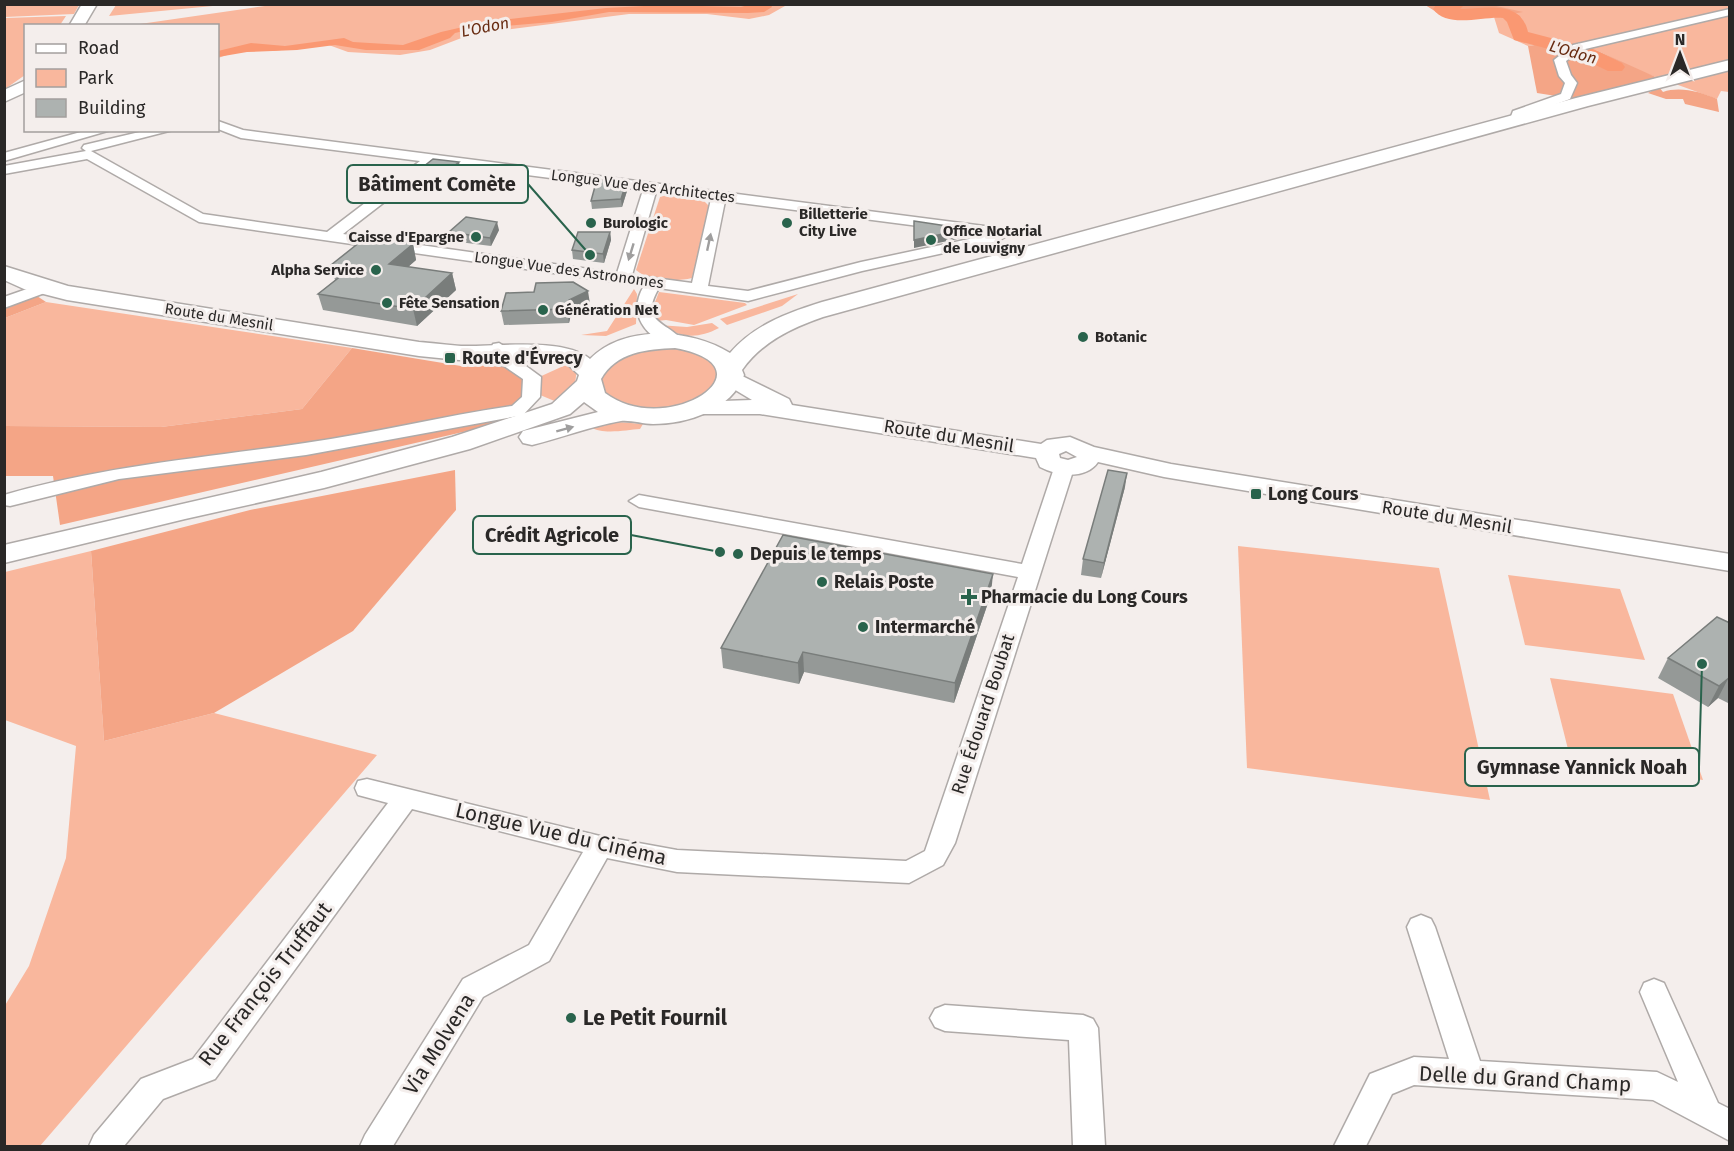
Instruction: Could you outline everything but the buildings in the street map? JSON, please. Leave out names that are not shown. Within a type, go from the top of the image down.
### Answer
[{"type":"main road","points":[[77,24],[90,4]]},
{"type":"main road","points":[[324,480],[417,466],[622,413],[665,416],[693,409],[719,395],[748,345],[805,315],[1516,119],[1730,65]]},
{"type":"main road","points":[[4,97],[24,86]]},
{"type":"main road","name":"Route du Mesnil","points":[[4,272],[44,288],[436,351],[498,351],[630,347],[722,338],[774,317],[826,301],[916,279],[957,272]]},
{"type":"main road","points":[[681,342],[716,353],[730,373]]},
{"type":"main road","points":[[4,554],[185,510],[324,480],[461,443],[534,420],[570,403],[604,359],[630,347]]},
{"type":"main road","name":"Route du Mesnil","points":[[498,351],[556,354],[574,358],[590,379],[598,402],[622,413]]},
{"type":"street","points":[[1516,119],[1517,114],[1559,100],[1570,91],[1571,83],[1560,64],[1563,56],[1573,49],[1730,12]]},
{"type":"street","name":"Longue Vue des Architectes","points":[[219,125],[235,133],[998,233]]},
{"type":"street","points":[[4,156],[97,132]]},
{"type":"street","points":[[114,132],[126,139]]},
{"type":"street","points":[[4,170],[81,155],[90,146],[158,132]]},
{"type":"street","name":"Longue Vue des Astronomes","points":[[81,155],[95,157],[200,218],[748,296],[861,267],[993,239],[998,237],[998,233]]},
{"type":"street","points":[[331,236],[433,158]]},
{"type":"street","points":[[623,278],[651,187]]},
{"type":"street","points":[[699,289],[719,196]]},
{"type":"street","points":[[648,325],[644,305],[647,293],[654,283]]},
{"type":"street","points":[[4,303],[44,288]]},
{"type":"street","points":[[648,325],[681,342]]},
{"type":"street","points":[[630,347],[648,325]]},
{"type":"street","points":[[10,500],[45,488],[89,479],[310,448],[517,411],[528,404],[533,395],[532,377],[502,360],[498,351]]},
{"type":"street","name":"Route du Mesnil","points":[[730,373],[754,393],[786,407],[852,420],[1155,473],[1164,470],[1730,563]]},
{"type":"street","name":"Route du Mesnil","points":[[693,409],[760,407],[852,420]]},
{"type":"street","name":"Rue Édouard Boubat","points":[[934,858],[942,843],[1029,572],[1071,459]]},
{"type":"street","points":[[639,501],[1029,572]]},
{"type":"street","name":"Longue Vue du Cinéma","points":[[367,788],[600,846],[677,861],[909,872],[934,858]]},
{"type":"street","name":"Rue François Truffaut","points":[[105,1146],[152,1089],[204,1069],[406,798]]},
{"type":"street","name":"Via Molvena","points":[[376,1146],[473,988],[539,953],[600,846]]},
{"type":"street","points":[[1421,927],[1469,1074]]},
{"type":"street","points":[[1654,992],[1718,1119]]},
{"type":"street","points":[[945,1018],[1083,1028],[1089,1146]]},
{"type":"street","name":"Delle du Grand Champ","points":[[1350,1146],[1381,1084],[1414,1071],[1657,1086],[1718,1119]]},
{"type":"green space","points":[[116,4],[223,5],[109,16]]},
{"type":"green space","points":[[279,4],[784,4],[785,6],[769,15],[749,19],[707,14],[629,14],[472,34],[430,50],[400,55],[348,52],[326,44],[274,51],[248,48],[219,58],[219,24],[140,24]]},
{"type":"green space","points":[[1432,4],[1729,5],[1729,92],[1721,91],[1717,99],[1642,72],[1598,51],[1561,41],[1528,46],[1499,33],[1494,17],[1439,14],[1427,6]]},
{"type":"green space","points":[[4,5],[79,5],[74,14],[5,17]]},
{"type":"green space","points":[[66,16],[61,24],[24,24],[24,76],[5,89],[5,18]]},
{"type":"green space","points":[[667,195],[703,200],[709,206],[692,278],[662,280],[641,274],[636,270],[660,197]]},
{"type":"green space","points":[[634,289],[637,294],[636,324],[606,336],[581,335],[607,331]]},
{"type":"green space","points":[[659,292],[747,305],[694,325],[666,320],[657,321],[653,307]]},
{"type":"green space","points":[[798,294],[782,306],[727,325],[720,319]]},
{"type":"green space","points":[[46,302],[352,348],[302,409],[161,427],[5,426],[5,318]]},
{"type":"green space","points":[[712,323],[719,328],[711,332],[688,336],[658,325],[687,327]]},
{"type":"green space","points":[[652,348],[677,348],[708,357],[720,375],[709,394],[679,408],[642,410],[606,397],[600,378],[605,372],[623,358]]},
{"type":"green space","points":[[570,363],[577,368],[575,384],[557,402],[540,395],[537,378]]},
{"type":"green space","points":[[618,422],[643,424],[640,429],[614,431],[601,431],[591,427]]},
{"type":"green space","points":[[1238,546],[1439,568],[1490,800],[1247,768]]},
{"type":"green space","points":[[91,551],[104,741],[214,713],[377,755],[40,1146],[5,1146],[4,1007],[29,966],[66,858],[76,746],[5,720],[5,572]]},
{"type":"green space","points":[[1508,575],[1620,589],[1645,660],[1525,645]]},
{"type":"green space","points":[[1550,678],[1673,694],[1703,780],[1571,761]]},
{"type":"shaded area","points":[[1432,4],[1492,5],[1523,12],[1487,17],[1461,17],[1427,6]]},
{"type":"shaded area","points":[[1561,41],[1598,51],[1658,78],[1575,99],[1537,93],[1528,46]]},
{"type":"shaded area","points":[[1659,87],[1663,92],[1690,91],[1717,99],[1719,112],[1685,104],[1683,99],[1666,99],[1648,93]]},
{"type":"shaded area","points":[[37,296],[46,302],[5,318],[5,308]]},
{"type":"shaded area","points":[[352,348],[461,366],[500,364],[518,372],[529,383],[527,414],[476,429],[60,525],[53,476],[5,476],[5,426],[161,427],[302,409]]},
{"type":"shaded area","points":[[455,470],[456,510],[353,631],[214,713],[104,741],[91,551],[250,510]]},
{"type":"water","points":[[1466,4],[1449,8],[1464,12],[1511,12],[1520,16],[1526,32],[1532,37],[1561,41],[1528,42],[1521,40],[1511,32],[1510,17],[1507,15],[1443,14],[1435,8],[1437,5]]},
{"type":"water","points":[[663,5],[741,7],[771,5],[772,7],[764,12],[748,13],[609,12],[552,22],[472,29],[455,33],[450,38],[419,50],[366,50],[335,45],[297,50],[247,52],[219,57],[219,51],[251,43],[285,46],[344,38],[353,42],[403,45],[441,32],[485,22],[606,8]]},
{"type":"waterway","name":"L'Odon","points":[[1456,4],[1442,9],[1458,14],[1491,12],[1509,14],[1515,19],[1521,36],[1586,53],[1615,67]]},
{"type":"place","name":"Burologic","points":[[591,223]]},
{"type":"place","name":"Billetterie City Live","points":[[787,223]]},
{"type":"place","name":"Caisse d'Epargne","points":[[476,237]]},
{"type":"place","name":"Office Notarial de Louvigny","points":[[931,240]]},
{"type":"place","name":"Bâtiment Comète","points":[[590,255]]},
{"type":"place","name":"Alpha Service","points":[[376,270]]},
{"type":"place","name":"Fête Sensation","points":[[387,303]]},
{"type":"place","name":"Génération Net","points":[[543,310]]},
{"type":"place","name":"Botanic","points":[[1083,337]]},
{"type":"place","name":"Route d'Évrecy","points":[[450,358]]},
{"type":"place","name":"Long Cours","points":[[1256,494]]},
{"type":"place","name":"Crédit Agricole","points":[[720,552]]},
{"type":"place","name":"Depuis le temps","points":[[738,554]]},
{"type":"place","name":"Relais Poste","points":[[822,582]]},
{"type":"place","name":"Pharmacie du Long Cours","points":[[969,597]]},
{"type":"place","name":"Intermarché","points":[[863,627]]},
{"type":"place","name":"Gymnase Yannick Noah","points":[[1702,664]]},
{"type":"place","name":"Le Petit Fournil","points":[[571,1018]]}]
